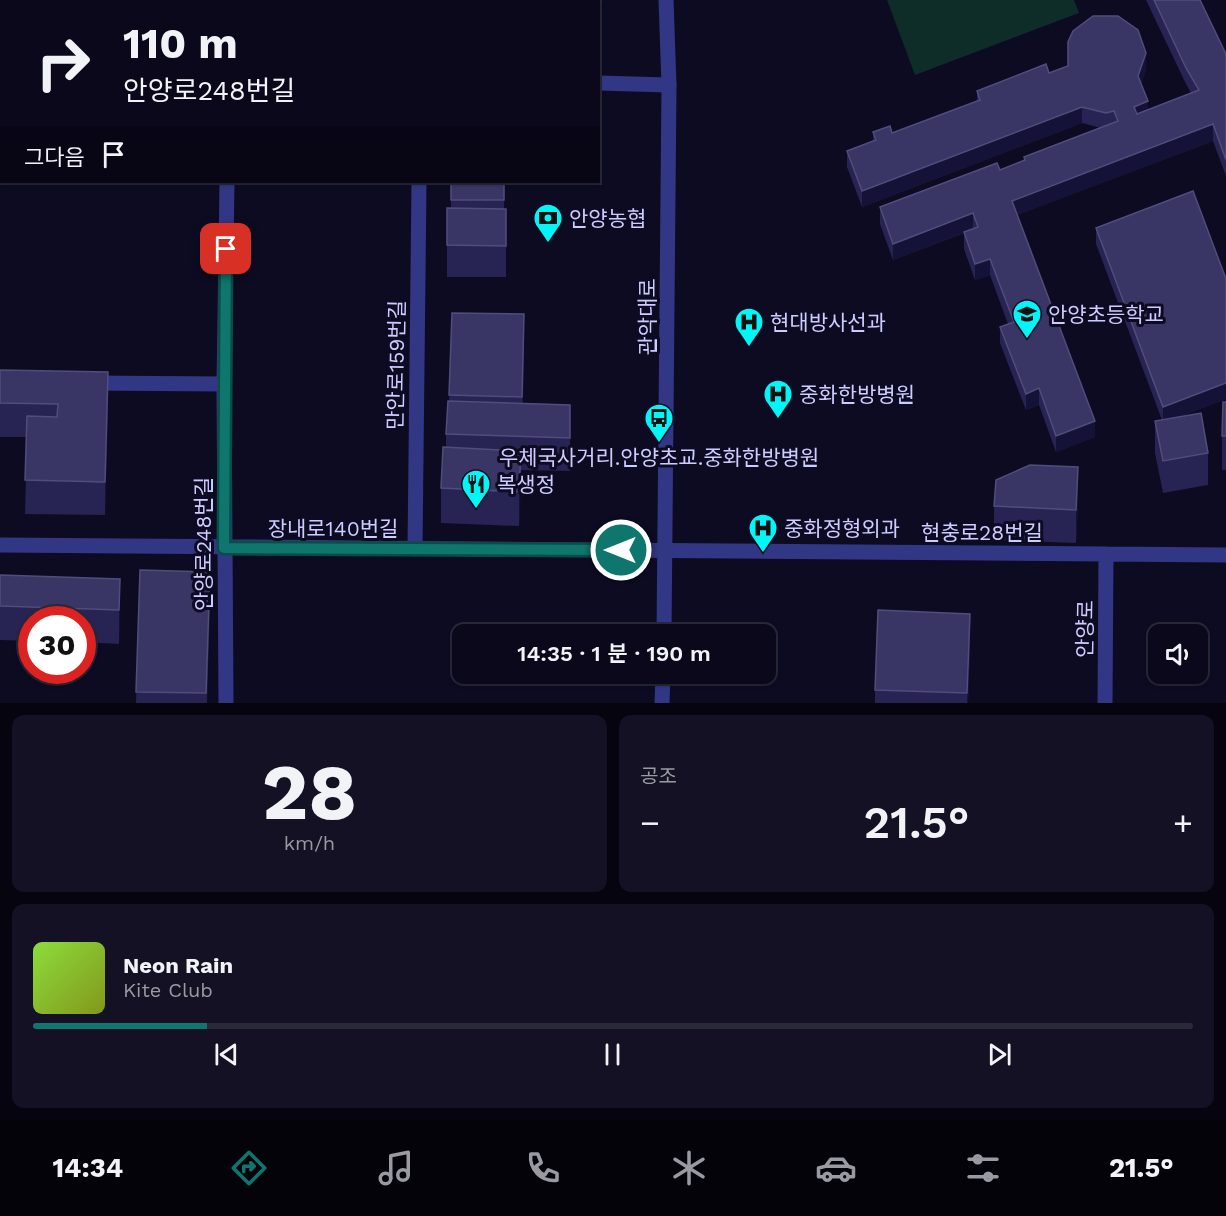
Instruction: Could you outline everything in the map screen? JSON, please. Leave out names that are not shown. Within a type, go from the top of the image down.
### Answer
[{"type":"street","name":"관악대로","points":[[664,624],[667,551],[669,85],[666,0]]},
{"type":"street","points":[[600,83],[669,85]]},
{"type":"street","name":"안양로248번길","points":[[226,703],[224,384],[227,183]]},
{"type":"street","name":"만안로159번길","points":[[415,549],[419,183]]},
{"type":"street","points":[[71,383],[224,384]]},
{"type":"street","name":"장내로140번길","points":[[0,545],[667,551]]},
{"type":"street","name":"현충로28번길","points":[[667,551],[1226,555]]},
{"type":"street","name":"안양로","points":[[1105,703],[1106,554]]},
{"type":"street","points":[[662,703],[663,684]]},
{"type":"green space","points":[[887,0],[1074,0],[1079,13],[915,75]]},
{"type":"building","points":[[1154,0],[1200,0],[1224,50],[1226,55],[1226,160],[1213,124],[1012,201],[1095,421],[1056,436],[1039,388],[1026,394],[1000,327],[1014,322],[990,259],[975,264],[964,232],[978,227],[973,213],[893,244],[880,207],[997,163],[1000,170],[1025,160],[1024,157],[1118,121],[1114,111],[1106,113],[1082,107],[862,191],[847,151],[876,140],[873,132],[890,126],[892,133],[980,100],[977,91],[1046,64],[1049,73],[1068,66],[1068,42],[1073,31],[1093,16],[1118,16],[1138,30],[1146,53],[1138,76],[1148,101],[1134,107],[1137,114],[1199,90]]},
{"type":"building","points":[[451,183],[504,183],[504,200],[451,200]]},
{"type":"building","points":[[1193,191],[1226,279],[1226,383],[1163,407],[1096,228]]},
{"type":"building","points":[[447,208],[506,209],[506,246],[447,245]]},
{"type":"building","points":[[452,313],[524,314],[522,397],[449,395]]},
{"type":"building","points":[[0,370],[108,372],[105,482],[25,480],[27,416],[57,417],[58,404],[0,403]]},
{"type":"building","points":[[448,401],[570,405],[570,438],[446,434]]},
{"type":"building","points":[[1223,402],[1226,402],[1226,436],[1222,436]]},
{"type":"building","points":[[1201,413],[1208,453],[1163,461],[1155,421]]},
{"type":"building","points":[[443,447],[521,451],[519,492],[441,488]]},
{"type":"building","points":[[1030,465],[1078,467],[1076,510],[994,506],[996,480]]},
{"type":"building","points":[[140,570],[210,572],[206,693],[136,692]]},
{"type":"building","points":[[0,575],[120,579],[119,610],[96,609],[96,606],[0,606]]},
{"type":"building","points":[[878,610],[970,614],[967,693],[875,690]]},
{"type":"place","name":"안양농협","points":[[548,244]]},
{"type":"place","name":"안양초등학교","points":[[1027,340]]},
{"type":"place","name":"현대방사선과","points":[[749,348]]},
{"type":"place","name":"중화한방병원","points":[[778,420]]},
{"type":"place","name":"우체국사거리.안양초교.중화한방병원","points":[[659,444]]},
{"type":"place","name":"복생정","points":[[476,510]]},
{"type":"place","name":"중화정형외과","points":[[763,554]]},
{"type":"route","points":[[226,249],[224,548],[621,550]]}]
